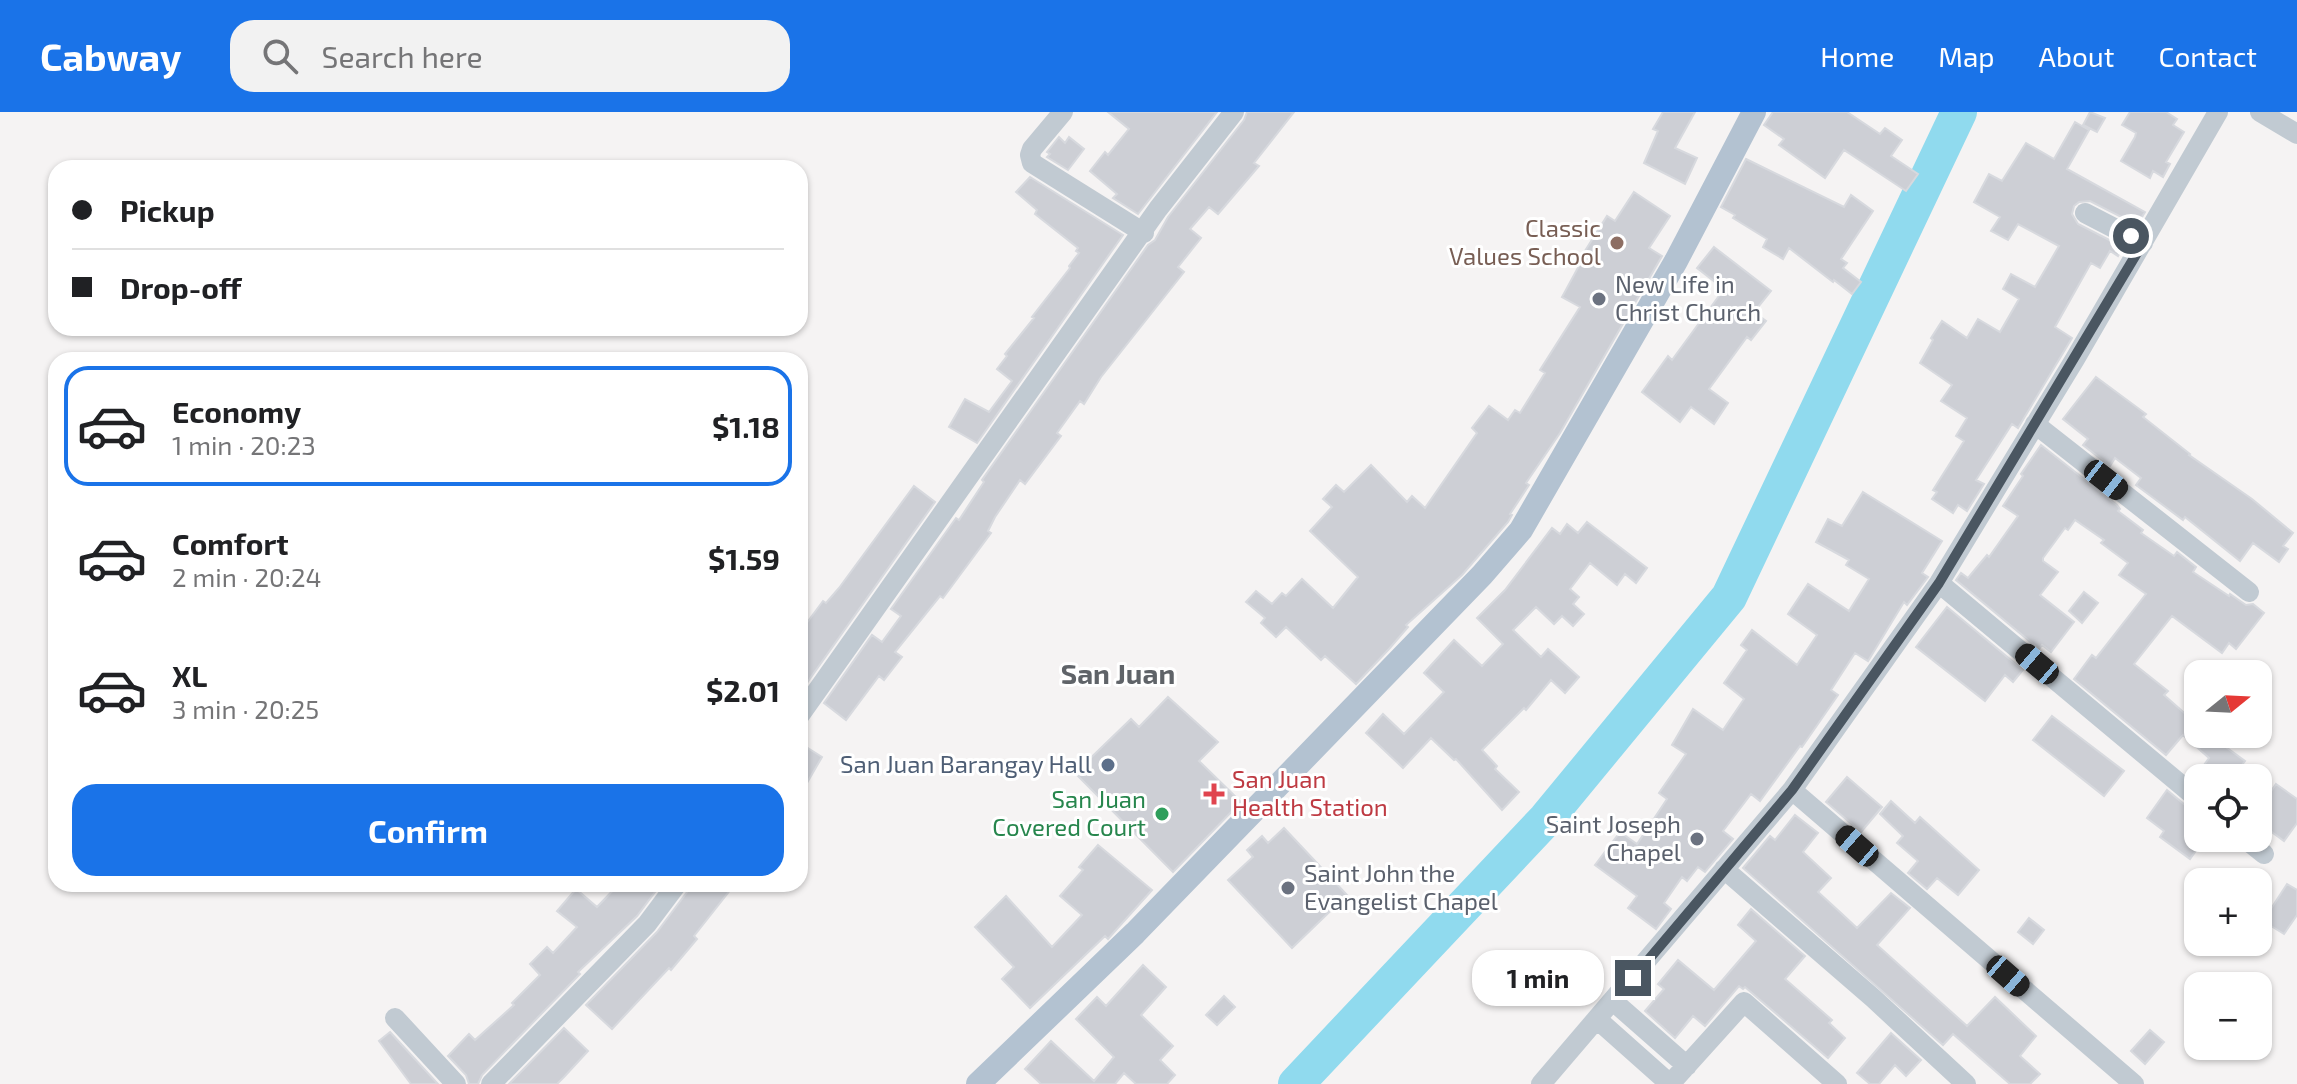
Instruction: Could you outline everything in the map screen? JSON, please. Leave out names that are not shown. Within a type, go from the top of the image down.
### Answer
[{"type":"main road","points":[[978,1084],[1135,933],[1482,575],[1521,530],[1676,261],[1754,112]]},
{"type":"street","points":[[1063,112],[1032,149],[1032,163],[1144,233]]},
{"type":"street","points":[[808,704],[1144,233],[1158,209],[1234,112]]},
{"type":"street","points":[[1541,1084],[1792,790],[1939,583],[2218,112]]},
{"type":"street","points":[[2260,112],[2297,134]]},
{"type":"street","points":[[2085,213],[2143,243]]},
{"type":"street","points":[[2035,424],[2249,592]]},
{"type":"street","points":[[1939,583],[2184,787]]},
{"type":"street","points":[[1792,790],[2134,1084]]},
{"type":"street","points":[[1724,869],[1873,998],[1966,1084]]},
{"type":"street","points":[[491,1084],[647,924],[671,892]]},
{"type":"street","points":[[1613,1001],[1682,1077]]},
{"type":"street","points":[[1682,1077],[1744,1002],[1837,1084]]},
{"type":"street","points":[[395,1018],[456,1084]]},
{"type":"street","points":[[1598,1020],[1682,1077]]},
{"type":"building","points":[[1108,112],[1217,112],[1138,214],[1113,198],[1117,194],[1090,171],[1129,129]]},
{"type":"building","points":[[1247,112],[1294,112],[1254,163],[1259,166],[1218,214],[1209,207],[1190,229],[1201,238],[1178,267],[1184,272],[1101,377],[1084,404],[1080,401],[1057,433],[1061,436],[1025,484],[1020,480],[995,517],[988,531],[991,533],[943,598],[940,596],[895,652],[902,657],[884,680],[879,676],[846,720],[824,703],[872,635],[882,642],[901,616],[891,609],[956,518],[959,520],[984,482],[982,480],[1148,245],[1155,240],[1168,217],[1244,120]]},
{"type":"building","points":[[1663,112],[1695,112],[1675,148],[1697,158],[1685,184],[1644,163],[1658,131],[1653,129]]},
{"type":"building","points":[[1773,112],[1847,112],[1880,134],[1885,128],[1902,140],[1891,156],[1918,174],[1906,191],[1844,150],[1825,178],[1779,145],[1784,139],[1764,125]]},
{"type":"building","points":[[2090,112],[2105,118],[2097,132],[2083,125]]},
{"type":"building","points":[[2130,112],[2166,112],[2177,119],[2173,125],[2184,132],[2166,162],[2170,164],[2163,177],[2153,171],[2150,178],[2121,161],[2136,133],[2122,125]]},
{"type":"building","points":[[2075,122],[2089,130],[2067,169],[2145,212],[2137,225],[2090,201],[2074,206],[2072,214],[2078,224],[2123,247],[2118,256],[2110,251],[2100,268],[2091,263],[2055,327],[2072,338],[2018,428],[2012,424],[1976,480],[1984,484],[1967,511],[1958,505],[1953,513],[1932,499],[1937,492],[1933,490],[1964,441],[1956,436],[1967,418],[1941,401],[1952,385],[1920,363],[1942,321],[1967,338],[1978,319],[2000,332],[2019,299],[2003,289],[2011,274],[2035,287],[2059,246],[2018,224],[2008,240],[1991,231],[2000,217],[1974,202],[1989,174],[2002,181],[2026,143],[2054,159]]},
{"type":"building","points":[[1059,137],[1065,143],[1069,137],[1084,149],[1068,170],[1047,157],[1050,154],[1047,152]]},
{"type":"building","points":[[1746,159],[1844,207],[1851,195],[1873,211],[1841,259],[1847,263],[1843,268],[1861,282],[1852,294],[1789,248],[1783,259],[1763,247],[1767,239],[1721,207]]},
{"type":"building","points":[[1030,177],[1123,235],[977,443],[949,427],[965,399],[989,412],[1012,381],[997,369],[1007,356],[1005,354],[1079,253],[1076,251],[1078,248],[1035,214],[1037,210],[1016,192]]},
{"type":"building","points":[[1634,192],[1670,216],[1649,248],[1662,256],[1560,433],[1526,483],[1529,485],[1508,522],[1462,575],[1406,625],[1408,627],[1356,684],[1325,656],[1321,660],[1286,627],[1276,637],[1261,623],[1265,618],[1246,602],[1256,591],[1272,604],[1282,593],[1286,596],[1302,579],[1333,608],[1358,577],[1310,531],[1332,507],[1323,499],[1336,485],[1344,492],[1371,465],[1407,502],[1412,496],[1425,508],[1477,433],[1472,428],[1489,406],[1508,420],[1515,410],[1520,413],[1545,373],[1540,370],[1580,307],[1562,297],[1580,264],[1578,262],[1607,216],[1615,221]]},
{"type":"building","points":[[1714,247],[1771,291],[1754,312],[1766,321],[1751,340],[1747,337],[1709,389],[1728,403],[1714,424],[1691,407],[1680,422],[1642,392],[1668,356],[1672,360],[1724,289],[1697,268]]},
{"type":"building","points":[[2096,377],[2146,414],[2143,417],[2189,455],[2252,499],[2293,533],[2283,546],[2288,549],[2279,562],[2253,543],[2240,561],[2185,517],[2183,520],[2136,485],[2141,478],[2115,458],[2110,466],[2083,445],[2088,439],[2063,419]]},
{"type":"building","points":[[2041,445],[2117,505],[2118,511],[2143,530],[2141,533],[2174,556],[2177,552],[2196,567],[2193,572],[2229,596],[2246,605],[2253,604],[2264,613],[2236,649],[2229,643],[2222,653],[2172,616],[2134,664],[2168,691],[2164,695],[2184,713],[2184,736],[2166,755],[2074,679],[2092,655],[2096,658],[2146,594],[2119,575],[2128,563],[2101,543],[2104,540],[2075,520],[2068,530],[2065,528],[2043,558],[2058,572],[2040,595],[2074,622],[2051,652],[2042,645],[2039,649],[1956,580],[1961,573],[1968,578],[1987,555],[1989,557],[2018,516],[2003,506],[2023,476],[2021,474]]},
{"type":"building","points":[[914,486],[935,502],[808,681],[808,621],[823,601],[826,603]]},
{"type":"building","points":[[1863,492],[1942,541],[1922,573],[1928,577],[1907,605],[1904,602],[1868,661],[1855,653],[1831,690],[1838,695],[1802,747],[1760,801],[1751,794],[1723,831],[1733,839],[1705,872],[1698,867],[1687,881],[1682,877],[1664,903],[1671,909],[1656,929],[1628,908],[1637,896],[1595,865],[1620,832],[1637,844],[1667,799],[1659,793],[1686,754],[1672,745],[1693,709],[1723,730],[1744,699],[1724,683],[1747,650],[1741,645],[1752,630],[1797,665],[1817,635],[1788,614],[1808,584],[1849,611],[1869,579],[1846,565],[1849,560],[1816,542],[1828,519],[1842,526]]},
{"type":"building","points":[[1587,522],[1647,568],[1636,583],[1625,574],[1617,585],[1590,563],[1570,589],[1579,597],[1573,604],[1584,614],[1573,626],[1562,616],[1554,624],[1536,607],[1513,630],[1541,657],[1548,649],[1579,677],[1565,693],[1551,680],[1526,710],[1524,708],[1482,750],[1497,766],[1495,769],[1519,792],[1502,810],[1456,759],[1431,738],[1403,768],[1366,733],[1383,714],[1404,734],[1444,692],[1424,673],[1454,640],[1482,666],[1503,644],[1477,618],[1505,590],[1552,528],[1560,534],[1567,524],[1578,533]]},
{"type":"building","points":[[2084,592],[2098,603],[2082,623],[2069,611]]},
{"type":"building","points":[[1947,607],[2023,670],[2013,682],[2005,675],[1985,701],[1916,647]]},
{"type":"building","points":[[1168,697],[1218,742],[1199,761],[1241,802],[1173,872],[1075,773],[1131,719],[1139,727]]},
{"type":"building","points":[[2052,716],[2124,771],[2104,796],[2033,740]]},
{"type":"building","points":[[808,748],[822,757],[808,781]]},
{"type":"building","points":[[2198,748],[2227,748],[2245,761],[2243,764],[2205,764],[2209,758]]},
{"type":"building","points":[[1847,777],[1882,807],[1861,832],[1826,802]]},
{"type":"building","points":[[2276,784],[2297,799],[2297,823],[2284,841],[2272,832],[2272,790]]},
{"type":"building","points":[[2167,790],[2184,804],[2184,852],[2195,852],[2190,859],[2160,837],[2164,831],[2147,818]]},
{"type":"building","points":[[1891,801],[1915,823],[1920,817],[1979,870],[1958,895],[1937,878],[1927,889],[1908,873],[1918,861],[1897,843],[1903,836],[1880,814]]},
{"type":"building","points":[[1795,815],[1818,833],[1803,852],[1831,878],[1818,892],[1857,928],[1891,893],[1910,908],[1877,945],[1967,1026],[1995,997],[2036,1036],[2020,1056],[2040,1074],[2030,1084],[2010,1084],[1953,1034],[1943,1045],[1743,868],[1770,836],[1775,840]]},
{"type":"building","name":"Saint John the Evangelist Chapel","points":[[1284,828],[1347,895],[1292,948],[1228,880],[1253,857],[1247,850],[1262,836],[1268,843]]},
{"type":"building","points":[[1098,845],[1152,890],[1108,939],[1105,936],[1030,1008],[1002,979],[1014,967],[975,927],[1006,896],[1052,947],[1082,915],[1060,896],[1083,870],[1079,867]]},
{"type":"building","points":[[2287,884],[2297,890],[2297,915],[2284,934],[2272,927],[2272,907]]},
{"type":"building","points":[[573,892],[580,892],[597,907],[611,892],[655,892],[637,916],[578,972],[580,974],[482,1075],[478,1084],[469,1084],[466,1075],[448,1056],[469,1034],[475,1040],[514,1005],[512,1003],[540,975],[530,964],[547,947],[553,953],[577,927],[557,911]]},
{"type":"building","points":[[687,892],[729,892],[694,936],[697,939],[671,970],[669,968],[612,1029],[586,1005],[657,932]]},
{"type":"building","points":[[1751,909],[1805,956],[1785,979],[1832,1020],[1829,1023],[1845,1038],[1828,1058],[1745,987],[1739,986],[1705,1026],[1693,1016],[1675,1038],[1645,1011],[1664,989],[1658,984],[1678,960],[1714,990],[1756,941],[1738,925]]},
{"type":"building","points":[[2029,918],[2044,930],[2033,944],[2018,932]]},
{"type":"building","points":[[1143,965],[1166,987],[1141,1015],[1173,1046],[1160,1060],[1175,1075],[1167,1084],[1136,1084],[1124,1073],[1115,1084],[1041,1084],[1025,1069],[1051,1041],[1094,1081],[1114,1057],[1076,1019],[1097,997],[1106,1006]]},
{"type":"building","points":[[1224,996],[1235,1007],[1217,1025],[1206,1015]]},
{"type":"building","points":[[564,1028],[588,1051],[564,1077],[557,1084],[509,1084]]},
{"type":"building","points":[[2150,1030],[2164,1042],[2145,1064],[2131,1051]]},
{"type":"building","points":[[390,1032],[438,1084],[411,1084],[379,1041]]},
{"type":"building","points":[[1891,1033],[1921,1060],[1906,1076],[1895,1065],[1879,1084],[1870,1084],[1857,1073]]},
{"type":"waterway","points":[[1296,1084],[1546,819],[1729,597],[1959,112]]},
{"type":"place","name":"Classic Values School","points":[[1617,243]]},
{"type":"place","name":"New Life in Christ Church","points":[[1599,299]]},
{"type":"place","name":"San Juan Barangay Hall","points":[[1108,765]]},
{"type":"place","name":"San Juan Health Station","points":[[1214,794]]},
{"type":"place","name":"San Juan Covered Court","points":[[1162,814]]},
{"type":"place","name":"Saint Joseph Chapel","points":[[1697,839]]},
{"type":"place","name":"Saint John the Evangelist Chapel","points":[[1288,888]]},
{"type":"district","name":"San Juan","points":[[1118,674]]},
{"type":"route","points":[[1633,978],[1792,790],[1939,583],[2143,243],[2131,236]]}]
